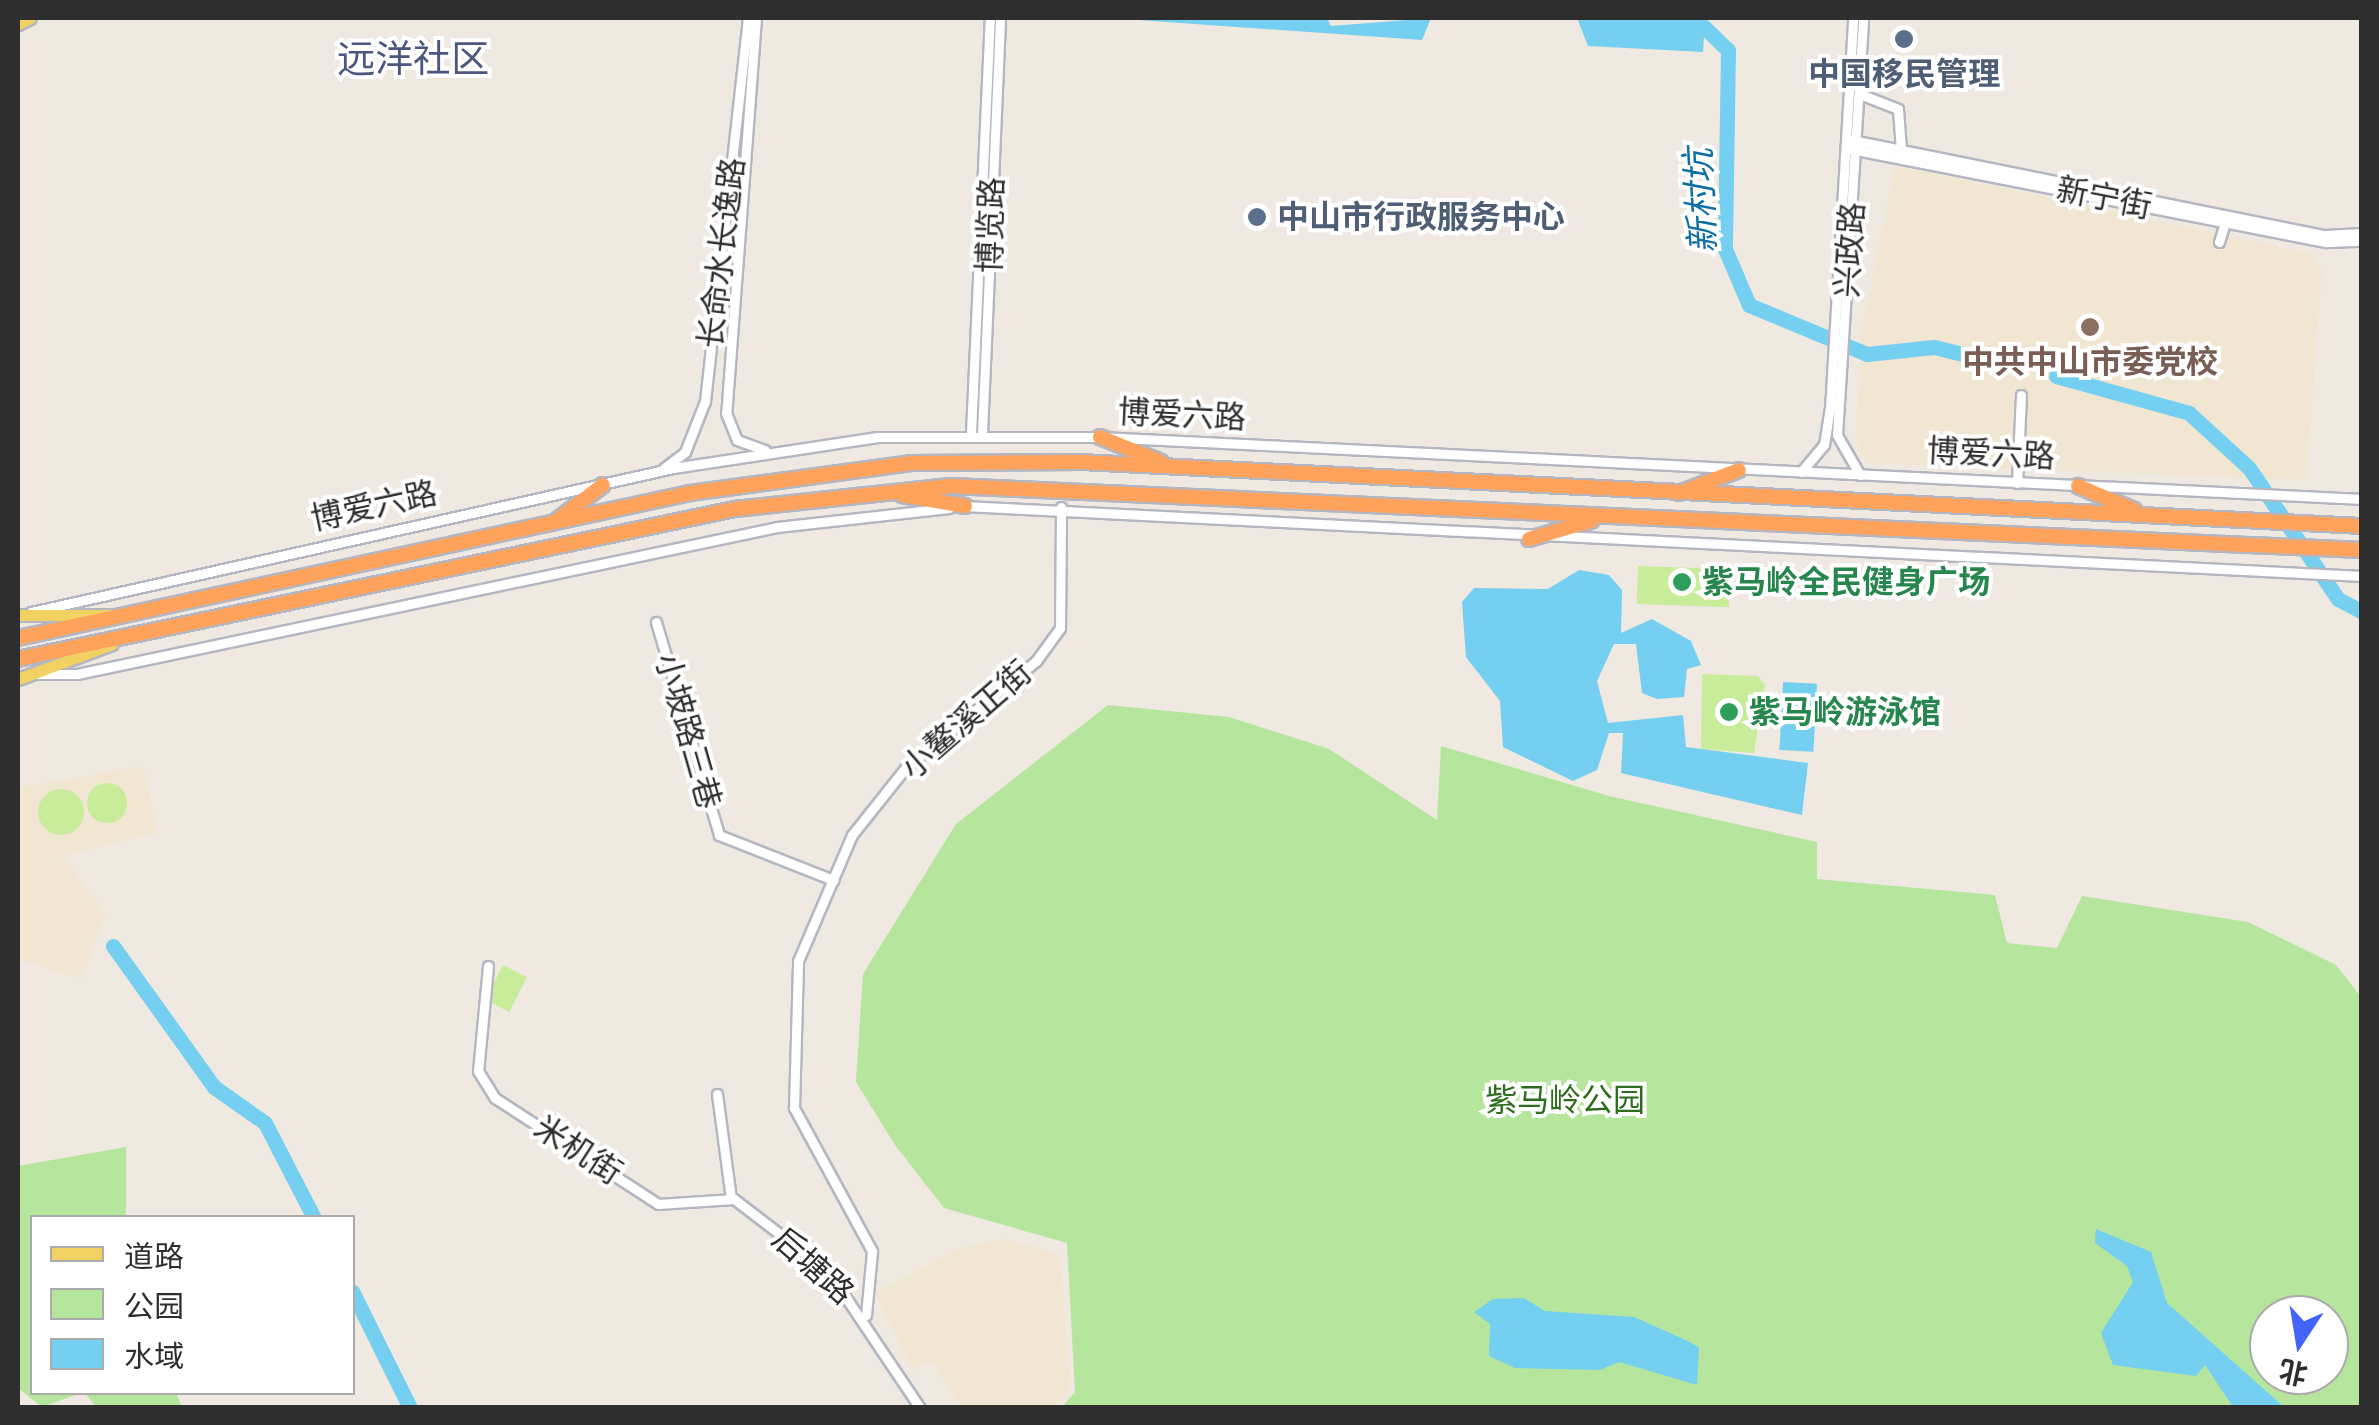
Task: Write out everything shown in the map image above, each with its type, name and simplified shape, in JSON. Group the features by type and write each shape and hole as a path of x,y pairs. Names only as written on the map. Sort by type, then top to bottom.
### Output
{"highway":[{"path":"1100,437 1176,468"},
{"name":"博爱六路","path":"18,638 745,483 911,463 1176,468 2362,526"},
{"path":"1674,495 1739,470"},
{"path":"552,523 603,485"},
{"path":"18,659 735,509 882,491 1062,486 1603,518 2360,550"},
{"path":"2078,486 2144,514"},
{"path":"882,491 965,506"},
{"path":"1529,539 1603,518"}],"main road":[{"path":"18,24 30,18"},
{"path":"24,613 123,615"},
{"path":"18,679 134,635"}],"street":[{"name":"长命水长逸路","path":"659,472 685,452 705,401 748,18"},
{"name":"长命水长逸路","path":"756,18 726,412 738,440 772,452"},
{"name":"博览路","path":"977,433 990,18"},
{"name":"博览路","path":"977,433 1000,18"},
{"name":"兴政路","path":"1853,18 1852,144 1836,375 1837,435 1860,475"},
{"name":"兴政路","path":"1852,144 1860,94 1863,18"},
{"path":"1860,94 1898,110 1901,150"},
{"path":"1852,144 1901,150 2325,235 2362,237"},
{"name":"新宁街","path":"1852,144 2224,222 2362,237"},
{"path":"2219,242 2224,222"},
{"name":"兴政路","path":"1800,472 1824,445 1836,375"},
{"path":"2017,483 2020,395"},
{"name":"博爱六路","path":"24,613 659,472 772,452 977,433 2362,499"},
{"path":"38,674 76,674 777,526 965,506 1060,507 1529,539 2358,576"},
{"name":"小鳌溪正街","path":"866,1315 872,1250 794,1108 798,961 852,836 906,766 1036,661 1060,628 1060,507"},
{"name":"小坡路三巷","path":"656,622 719,834 833,880"},
{"name":"米机街","path":"488,966 478,1071 495,1098 658,1204 730,1199"},
{"path":"717,1094 730,1199"},
{"name":"后塘路","path":"730,1199 828,1271 866,1315 920,1408"}],"shaded area":[{"name":"中共中山市委党校","path":"1895,165 2308,253 2322,269 2306,480 1866,463 1856,440 1861,338"},
{"path":"144,766 157,832 63,856 105,914 81,979 18,959 18,788"},
{"path":"1004,1239 1060,1255 1071,1387 1054,1407 961,1407 932,1361 913,1369 874,1293 963,1247"}],"green space":[{"path":"1638,566 1730,569 1729,607 1637,604"},
{"name":"紫马岭游泳馆","path":"1702,674 1758,676 1765,685 1754,753 1701,749"},
{"name":"紫马岭公园","path":"1108,705 1229,717 1329,749 1437,820 1441,746 1609,796 1817,842 1817,879 1995,895 2007,943 2057,948 2082,896 2248,922 2336,965 2361,997 2361,1407 1062,1407 1075,1392 1067,1243 944,1208 895,1145 856,1082 863,974 956,824"},
{"path":"107,783 121,789 127,803 121,817 107,823 93,817 87,803 93,789"},
{"path":"61,789 77,796 84,812 77,828 61,835 45,828 38,812 45,796"},
{"path":"503,965 527,977 509,1012 485,1000"},
{"path":"126,1147 126,1215 30,1215 30,1395 75,1395 42,1407 18,1388 18,1166"},
{"path":"87,1395 177,1395 182,1407 96,1407"}],"water":[{"path":"1110,18 1327,18 1331,26 1431,18 1422,40"},
{"path":"1577,18 1705,18 1703,52 1588,46"},
{"path":"1579,570 1609,575 1622,590 1621,633 1652,619 1691,641 1701,665 1687,669 1684,697 1657,699 1642,693 1636,644 1614,644 1597,681 1608,723 1683,715 1686,747 1808,763 1802,815 1621,773 1623,733 1609,733 1597,770 1573,781 1503,747 1500,701 1466,657 1462,602 1474,588 1548,589"},
{"path":"1783,682 1817,684 1813,752 1779,750"},
{"path":"2096,1229 2151,1252 2167,1303 2249,1376 2249,1395 2270,1395 2284,1407 2233,1407 2205,1365 2196,1376 2113,1365 2101,1333 2133,1282 2127,1266 2095,1243"},
{"path":"1524,1298 1545,1311 1634,1317 1699,1347 1697,1385 1619,1362 1600,1370 1515,1368 1489,1356 1490,1324 1474,1312 1493,1299"}],"waterway":[{"name":"新村坑","path":"1686,25 1704,27 1728,50 1725,249 1749,305 1867,354 1934,347 1999,363"},
{"name":"新村坑","path":"2056,376 2189,413 2249,468 2338,599 2362,612"},
{"path":"113,946 214,1087 265,1123 312,1215"},
{"path":"355,1297 410,1408"}],"place":[{"name":"中国移民管理","path":"1904,39"},
{"name":"中山市行政服务中心","path":"1257,217"},
{"name":"中共中山市委党校","path":"2090,327"},
{"name":"紫马岭全民健身广场","path":"1682,582"},
{"name":"紫马岭游泳馆","path":"1729,712"}],"district":[{"name":"远洋社区","path":"413,59"}]}
